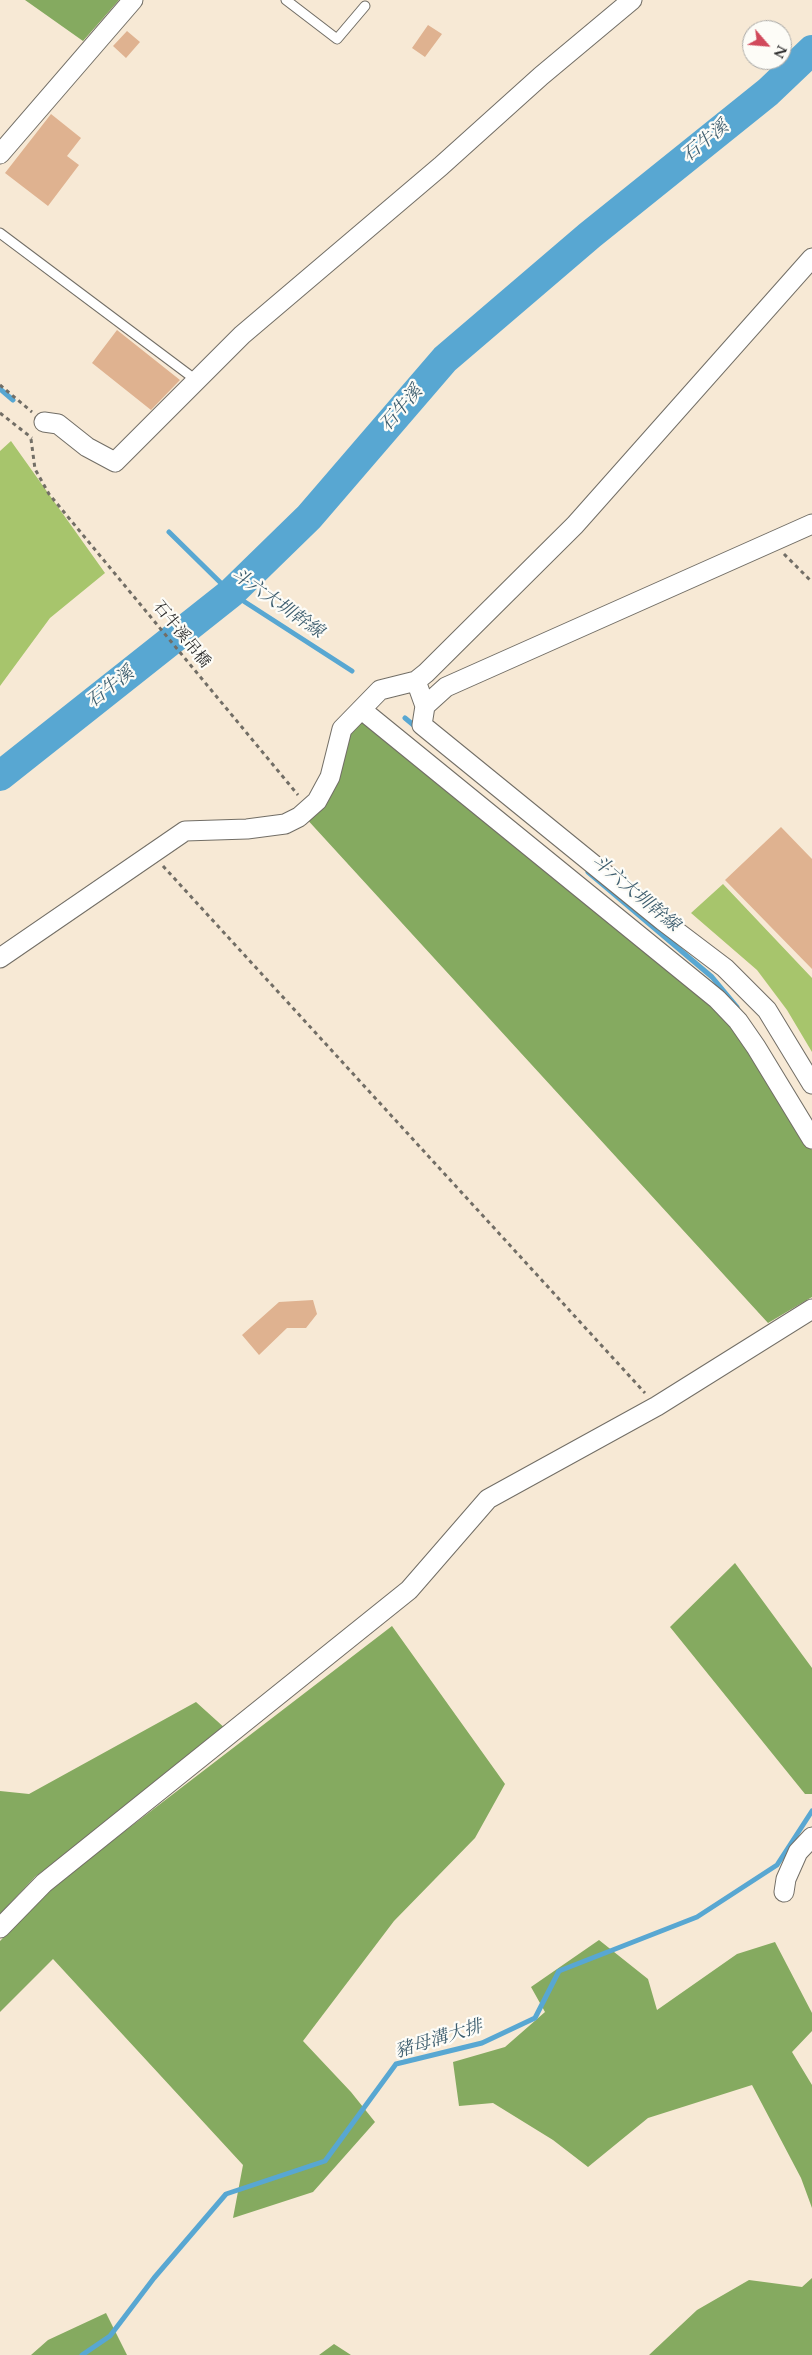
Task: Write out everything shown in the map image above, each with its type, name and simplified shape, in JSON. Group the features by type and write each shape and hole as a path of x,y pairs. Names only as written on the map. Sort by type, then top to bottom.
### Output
{"street":[{"path":"0,154 133,0"},
{"path":"44,422 58,424 87,447 114,462 196,380 281,301 441,166 541,76 632,0"},
{"path":"0,958 185,831 247,829 285,824 299,817 317,801 330,777 342,729 380,690 410,682 575,524 812,258"},
{"path":"812,524 446,687 425,706 422,725 663,921 725,968 767,1010 812,1084"},
{"path":"410,682 425,706"},
{"path":"362,710 717,998 738,1020 812,1139"},
{"path":"0,1928 44,1883 409,1590 488,1499 657,1406 812,1309"},
{"path":"784,1892 786,1879 798,1852 812,1837"}],"lane":[{"path":"286,0 337,38 364,6"},
{"path":"0,233 196,380"}],"path":[{"path":"0,385 44,422 31,439 0,413"},
{"name":"石牛溪吊橋","path":"31,439 35,469 49,494 294,791"},
{"path":"774,542 790,562 812,582"},
{"path":"153,854 657,1406"}],"green space":[{"path":"25,0 119,0 83,41"},
{"path":"11,441 105,573 50,618 0,686 0,451"},
{"path":"362,710 705,996 741,1037 812,1150 812,1297 768,1323 304,816 337,765 339,728"},
{"path":"723,884 812,978 812,1052 787,1010 757,970 691,913"},
{"path":"735,1563 812,1668 812,1794 805,1794 670,1627"},
{"path":"392,1626 505,1784 475,1838 394,1921 303,2041 351,2092 375,2122 313,2192 233,2218 243,2165 53,1959 0,2012 0,1941 52,1887"},
{"path":"196,1702 227,1730 35,1877 0,1914 0,1791 29,1794"},
{"path":"599,1940 648,1979 657,2010 737,1954 775,1942 812,2013 812,2031 792,2052 812,2085 812,2208 801,2178 752,2085 648,2118 588,2167 553,2140 493,2103 459,2106 453,2062 505,2047 545,2012 531,1987"},
{"path":"812,2278 812,2355 649,2355 697,2310 749,2280 802,2287"},
{"path":"106,2313 127,2355 31,2355 48,2340"},
{"path":"334,2344 351,2355 319,2355"}],"building":[{"path":"428,25 442,34 425,57 412,48"},
{"path":"127,31 140,42 126,58 113,46"},
{"path":"51,114 81,138 67,156 79,165 48,206 5,173"},
{"path":"117,330 180,380 151,410 92,363"},
{"path":"781,827 812,859 812,969 725,880"},
{"path":"313,1300 317,1314 306,1328 287,1328 259,1355 242,1335 279,1302"}],"waterway":[{"name":"石牛溪","path":"0,776 231,593 309,517 445,359 590,235 768,92 812,50"},
{"name":"斗六大圳幹線","path":"0,389 13,400"},
{"name":"斗六大圳幹線","path":"169,532 231,593 352,671"},
{"name":"斗六大圳幹線","path":"405,718 417,728"},
{"name":"斗六大圳幹線","path":"588,872 712,977 737,1007"},
{"name":"豬母溝大排","path":"82,2355 110,2336 154,2278 226,2194 325,2161 396,2064 482,2043 535,2018 559,1971 697,1917 777,1865 812,1811"}]}
